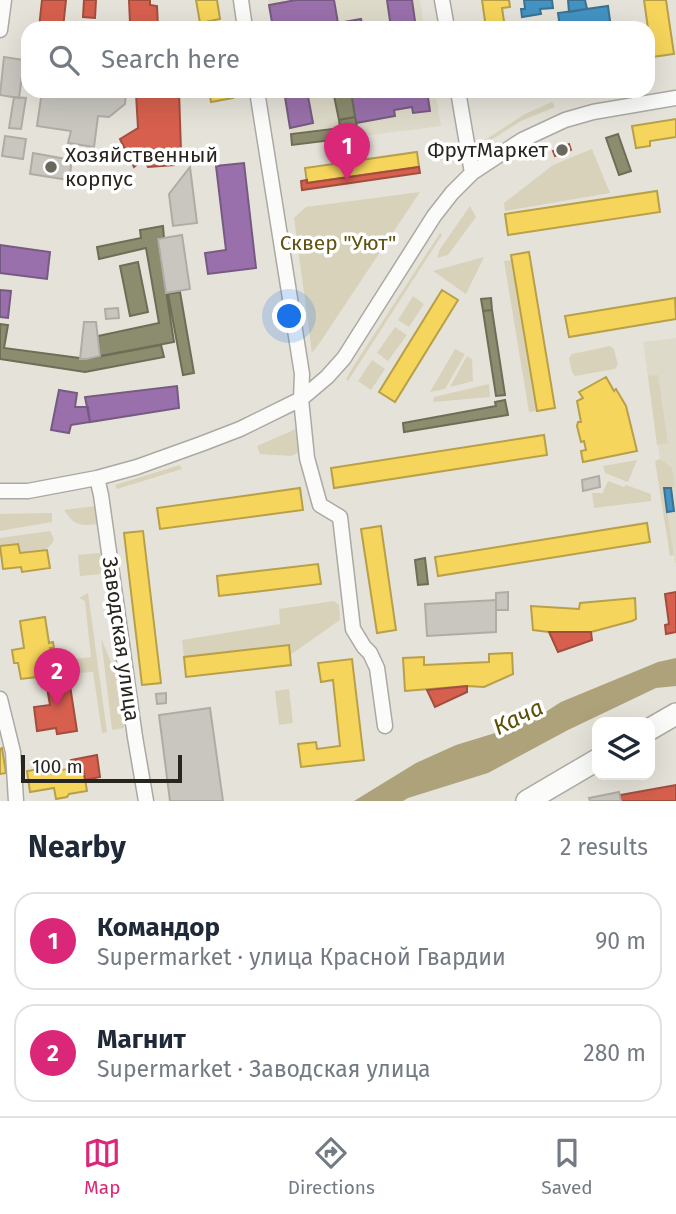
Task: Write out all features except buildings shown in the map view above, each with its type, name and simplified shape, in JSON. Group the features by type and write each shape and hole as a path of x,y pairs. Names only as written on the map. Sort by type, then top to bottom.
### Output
{"highway":[{"path":"655,726 676,714"},
{"path":"527,801 592,763"}],"street":[{"path":"0,30 4,0"},
{"path":"241,0 244,21"},
{"path":"442,0 446,21"},
{"path":"258,98 302,374 301,399 307,458 320,505 340,517 353,629 377,668 386,726"},
{"path":"459,98 472,173"},
{"path":"0,491 28,491 97,478 137,467 240,429 301,399 344,358 434,216 472,173 515,144 565,120 593,112 676,98"},
{"name":"Заводская улица","path":"97,478 146,801"},
{"path":"0,699 13,752 16,801"}],"shaded area":[{"path":"268,0 420,0 423,21 272,21"},
{"path":"285,98 436,98 441,126 292,145"},
{"path":"676,338 676,563 675,563 643,342"},
{"name":"Кача","path":"676,658 676,686 656,688 592,717 488,773 403,801 354,801 416,763 456,745 515,727 536,718 561,702 658,662"}],"green space":[{"path":"552,102 555,107 521,121 488,142 485,140 525,114"},
{"path":"592,149 610,193 505,211 504,203 553,165"},
{"name":"Сквер \"Уют\"","path":"420,192 312,353 294,218 306,207"},
{"path":"470,206 476,217 448,255 437,258 440,249"},
{"path":"440,233 442,235 348,381 346,379 353,367"},
{"path":"484,257 466,294 433,271"},
{"path":"512,260 537,411 529,412 504,261"},
{"path":"413,296 424,304 409,327 398,320"},
{"path":"395,327 407,335 388,361 377,353"},
{"path":"610,346 614,349 618,365 615,369 575,376 569,358 572,354"},
{"path":"455,349 465,354 445,389 430,392"},
{"path":"467,356 472,359 473,381 450,387"},
{"path":"372,360 385,369 371,390 358,381"},
{"path":"658,375 668,443 657,445 648,376"},
{"path":"489,384 490,397 433,402 434,397"},
{"path":"296,429 300,452 291,456 260,454 257,446"},
{"path":"660,459 672,468 675,487 664,489 674,555 670,556 655,461"},
{"path":"637,460 628,482 605,473 603,466"},
{"path":"180,465 182,469 117,489 115,485"},
{"path":"608,481 651,494 651,501 594,508 592,493 602,494"},
{"path":"95,506 98,524 78,524 64,510"},
{"path":"52,513 52,522 0,531 0,514"},
{"path":"50,531 54,539 52,544 40,551 20,553 18,544 0,546 0,538"},
{"path":"100,553 102,574 80,576 78,555"},
{"path":"88,593 107,732 102,733 93,672 78,673 76,659 91,657 85,601 79,598"},
{"path":"334,601 339,605 340,620 290,655 288,645 184,657 182,640 280,624 279,609"},
{"path":"101,638 119,681 124,728 112,730"},
{"path":"289,689 293,723 279,725 275,691"}],"place":[{"name":"ФрутМаркет","path":"562,150"},
{"name":"Хозяйственный корпус","path":"51,167"},
{"name":"Командор","path":"347,181"},
{"name":"Магнит","path":"57,706"}]}
